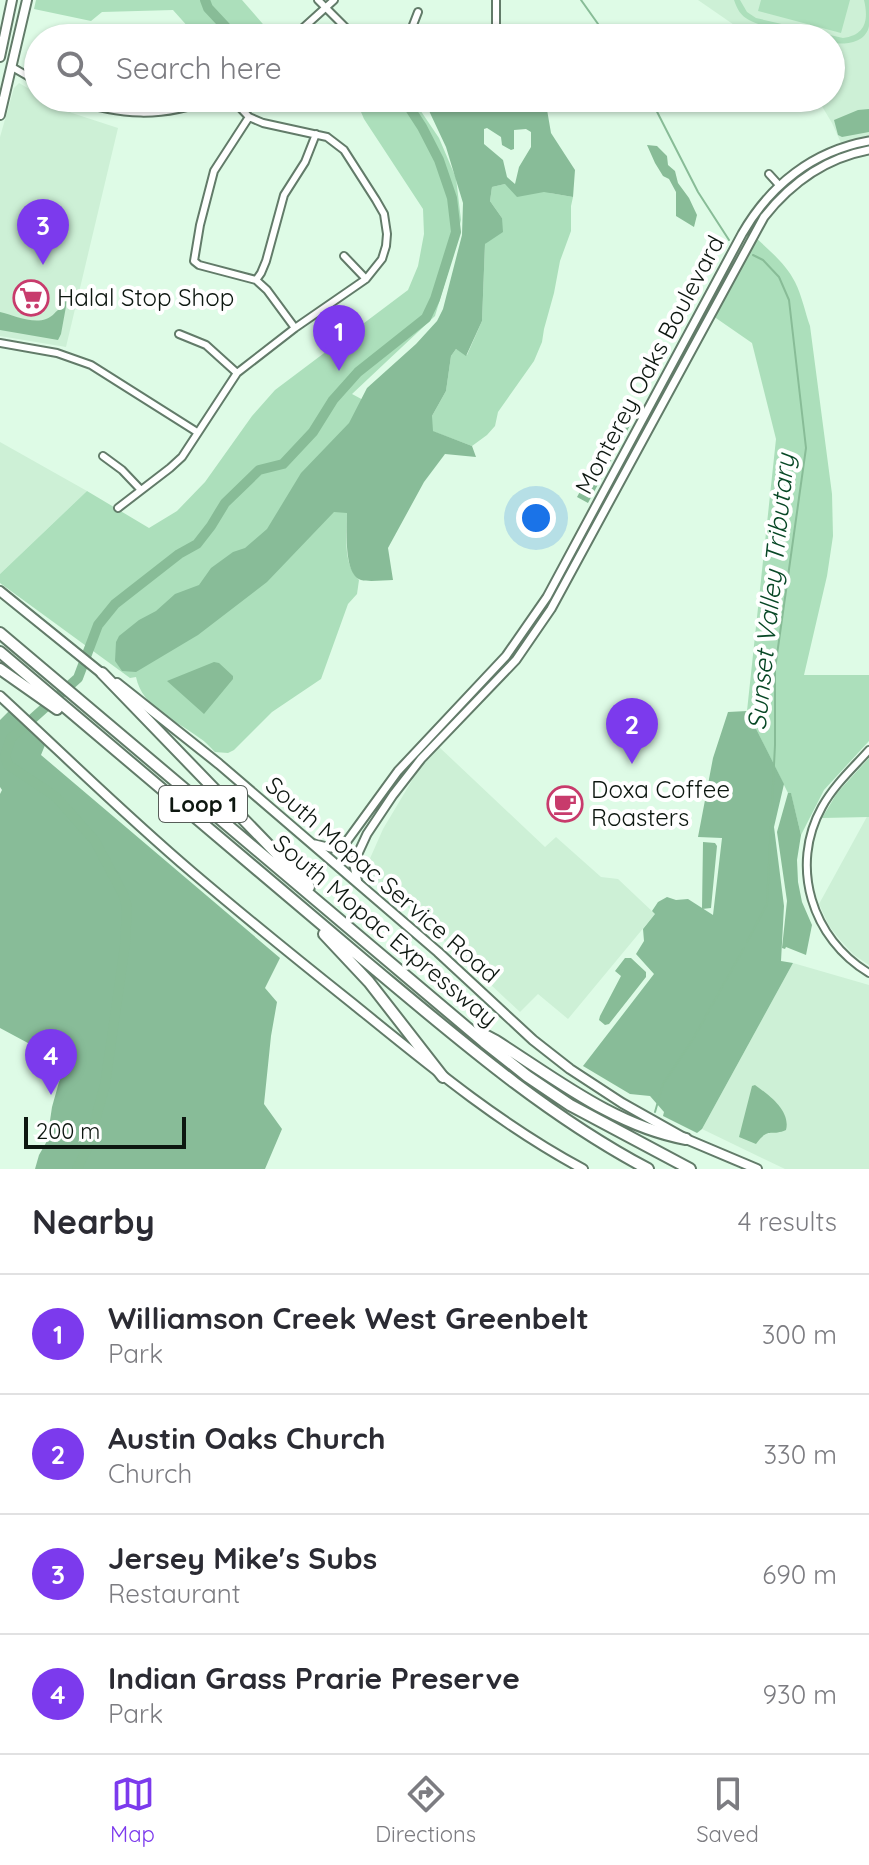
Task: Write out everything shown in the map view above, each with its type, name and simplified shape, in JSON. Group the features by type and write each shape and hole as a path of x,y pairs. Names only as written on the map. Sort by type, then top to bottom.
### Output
{"highway":[{"name":"South Mopac Expressway","path":"0,633 527,1076 570,1105 689,1168"},
{"path":"0,652 27,681"},
{"path":"0,669 27,681"},
{"path":"102,673 304,880 325,907"},
{"name":"South Mopac Expressway","path":"27,681 102,740 476,1054 574,1125 648,1169"},
{"path":"308,913 326,937 369,982 443,1077"},
{"path":"467,1026 619,1117 686,1139"}],"main road":[{"path":"0,57 12,0"},
{"path":"0,115 27,0"},
{"name":"South Mopac Service Road","path":"0,591 180,731 561,1062 622,1103 686,1139 757,1169"},
{"path":"0,696 191,872 443,1077 508,1125 583,1169"}],"street":[{"path":"318,0 342,24"},
{"path":"307,24 334,0"},
{"path":"496,0 496,24"},
{"path":"413,24 418,12"},
{"path":"0,57 24,74"},
{"path":"120,112 155,112"},
{"path":"118,508 182,457 237,373 366,279 382,259 387,234 384,214 344,150 327,137 263,123 244,112"},
{"path":"249,117 214,171 193,257 199,265 256,280 295,328"},
{"path":"256,280 266,261 284,195 305,162 316,134"},
{"name":"Monterey Oaks Boulevard","path":"309,842 331,848 347,841 398,771 497,667 523,634 547,597 751,219 779,185 812,160 834,150 869,141"},
{"name":"Monterey Oaks Boulevard","path":"359,885 355,860 367,834 393,795 421,759 516,660 551,609 764,217 789,189 811,173 838,159 869,150"},
{"path":"769,174 779,185"},
{"path":"344,256 366,279"},
{"path":"179,334 206,345 237,373"},
{"path":"0,343 57,353 91,365 197,432"},
{"path":"103,456 141,490"},
{"path":"869,750 821,807 811,833 807,868 812,904 824,929 847,957 869,973"}],"shaded area":[{"path":"36,0 242,0 263,24 186,24 173,10 102,12 91,21 34,9"},
{"path":"698,0 869,0 869,137 841,143 825,112 845,112 845,24 733,24"},
{"path":"734,0 740,0 747,12 756,18 782,24 756,23 738,9"},
{"path":"761,0 850,0 843,24 807,24 758,11"},
{"path":"864,0 869,0 867,32 859,40 845,43 845,37 856,34 864,26"},
{"path":"19,83 24,86 24,112 70,112 118,128 66,347 0,336 0,137 14,88"},
{"path":"869,109 869,132 838,135 834,120"},
{"path":"361,112 421,112 439,138 456,178 461,220 452,259 435,316 352,394 367,402 336,512 347,512 348,557 359,580 357,594 348,604 321,679 272,712 234,750 215,752 153,705 145,697 136,677 130,678 0,583 0,574 87,491 149,528 177,511 205,482 252,416 275,390 408,290 418,266 424,234 423,209"},
{"path":"430,112 547,112 551,133 575,170 573,197 544,192 517,197 505,184 492,187 490,201 502,218 503,232 485,244 482,321 466,356 456,349 451,356 446,391 432,416 433,431 472,446 476,457 445,454 424,482 388,548 393,580 365,581 355,576 347,550 347,513 334,512 267,582 198,635 136,672 122,671 115,661 119,636 175,594 199,585 211,568 233,552 245,548 267,529 301,473 349,423 367,388 437,321 443,309 462,235 463,203 446,147","holes":["484,129 501,137 502,145 514,149 514,130 531,132 531,147 519,167 515,184 507,177 503,160 484,144"]},
{"path":"647,145 657,146 667,156 668,165 675,171 678,183 697,215 694,227 676,216 676,192 669,179 663,176"},
{"path":"505,184 573,197 571,231 560,261 542,342 534,361 498,412 495,426 472,446 432,431 432,416 446,391 451,356 456,349 467,355 482,321 485,244 502,218 490,201 492,187"},
{"path":"755,237 791,275 810,326 832,494 833,536 827,576 804,675 869,675 869,741 824,790 801,835 791,794 747,711 776,439 752,343 713,316"},
{"path":"64,300 67,301 58,340 0,330 0,312 41,320 61,308"},
{"path":"624,412 634,418 588,503 577,497"},
{"path":"0,442 87,491 0,574"},
{"path":"214,662 219,663 233,679 204,714 167,681"},
{"path":"12,708 47,740 41,755 280,958 265,988 277,1002 264,1104 282,1129 265,1169 35,1169 47,1141 52,1107 67,1064 0,1028 0,720"},
{"path":"747,711 784,784 774,827 784,906 781,961 793,963 697,1133 663,1116 664,1112 650,1096 630,1094 583,1066 654,974 636,954 644,941 643,929 655,914 652,911 658,902 667,897 688,899 713,915 722,838 698,837 713,758 728,712"},
{"path":"438,746 545,847 556,837 601,877 618,879 655,914 568,1019 538,994 520,1012 373,878 368,863 383,829 420,767"},
{"path":"869,758 869,817 822,818 837,793"},
{"path":"788,793 791,793 801,835 798,882 812,925 806,955 782,948 787,901 777,832"},
{"path":"869,813 869,965 841,941 829,926 819,904"},
{"path":"703,842 717,846 711,908 702,909"},
{"path":"625,958 631,958 646,972 646,977 605,1025 599,1020 600,1016 621,976 615,971"},
{"path":"793,963 869,985 869,1169 785,1169 702,1129"},
{"path":"755,1085 778,1104 787,1123 786,1130 767,1134 756,1144 739,1137 752,1086"}],"waterway":[{"path":"205,0 223,24"},
{"name":"Sunset Valley Tributary","path":"581,0 598,24"},
{"path":"77,1169 88,1146 105,1085 125,945 127,907 95,841 56,797 8,765 5,756 11,738 78,678 98,625 115,604 179,554 197,544 225,503 259,470 283,464 313,432 333,400 358,372 426,318 456,232 452,198 439,160 412,112"},
{"name":"Sunset Valley Tributary","path":"657,112 698,192 729,240"},
{"name":"Sunset Valley Tributary","path":"747,942 767,904 775,745 775,669 806,448 789,300 779,277 763,260 753,255"},
{"name":"Sunset Valley Tributary","path":"655,1112 663,1084 693,1039 744,948"}],"place":[{"name":"Jersey Mike's Subs","path":"43,265"},
{"name":"Halal Stop Shop","path":"31,298"},
{"name":"Williamson Creek West Greenbelt","path":"339,371"},
{"name":"Austin Oaks Church","path":"632,764"},
{"name":"Doxa Coffee Roasters","path":"565,804"},
{"name":"Indian Grass Prarie Preserve","path":"51,1095"}]}
